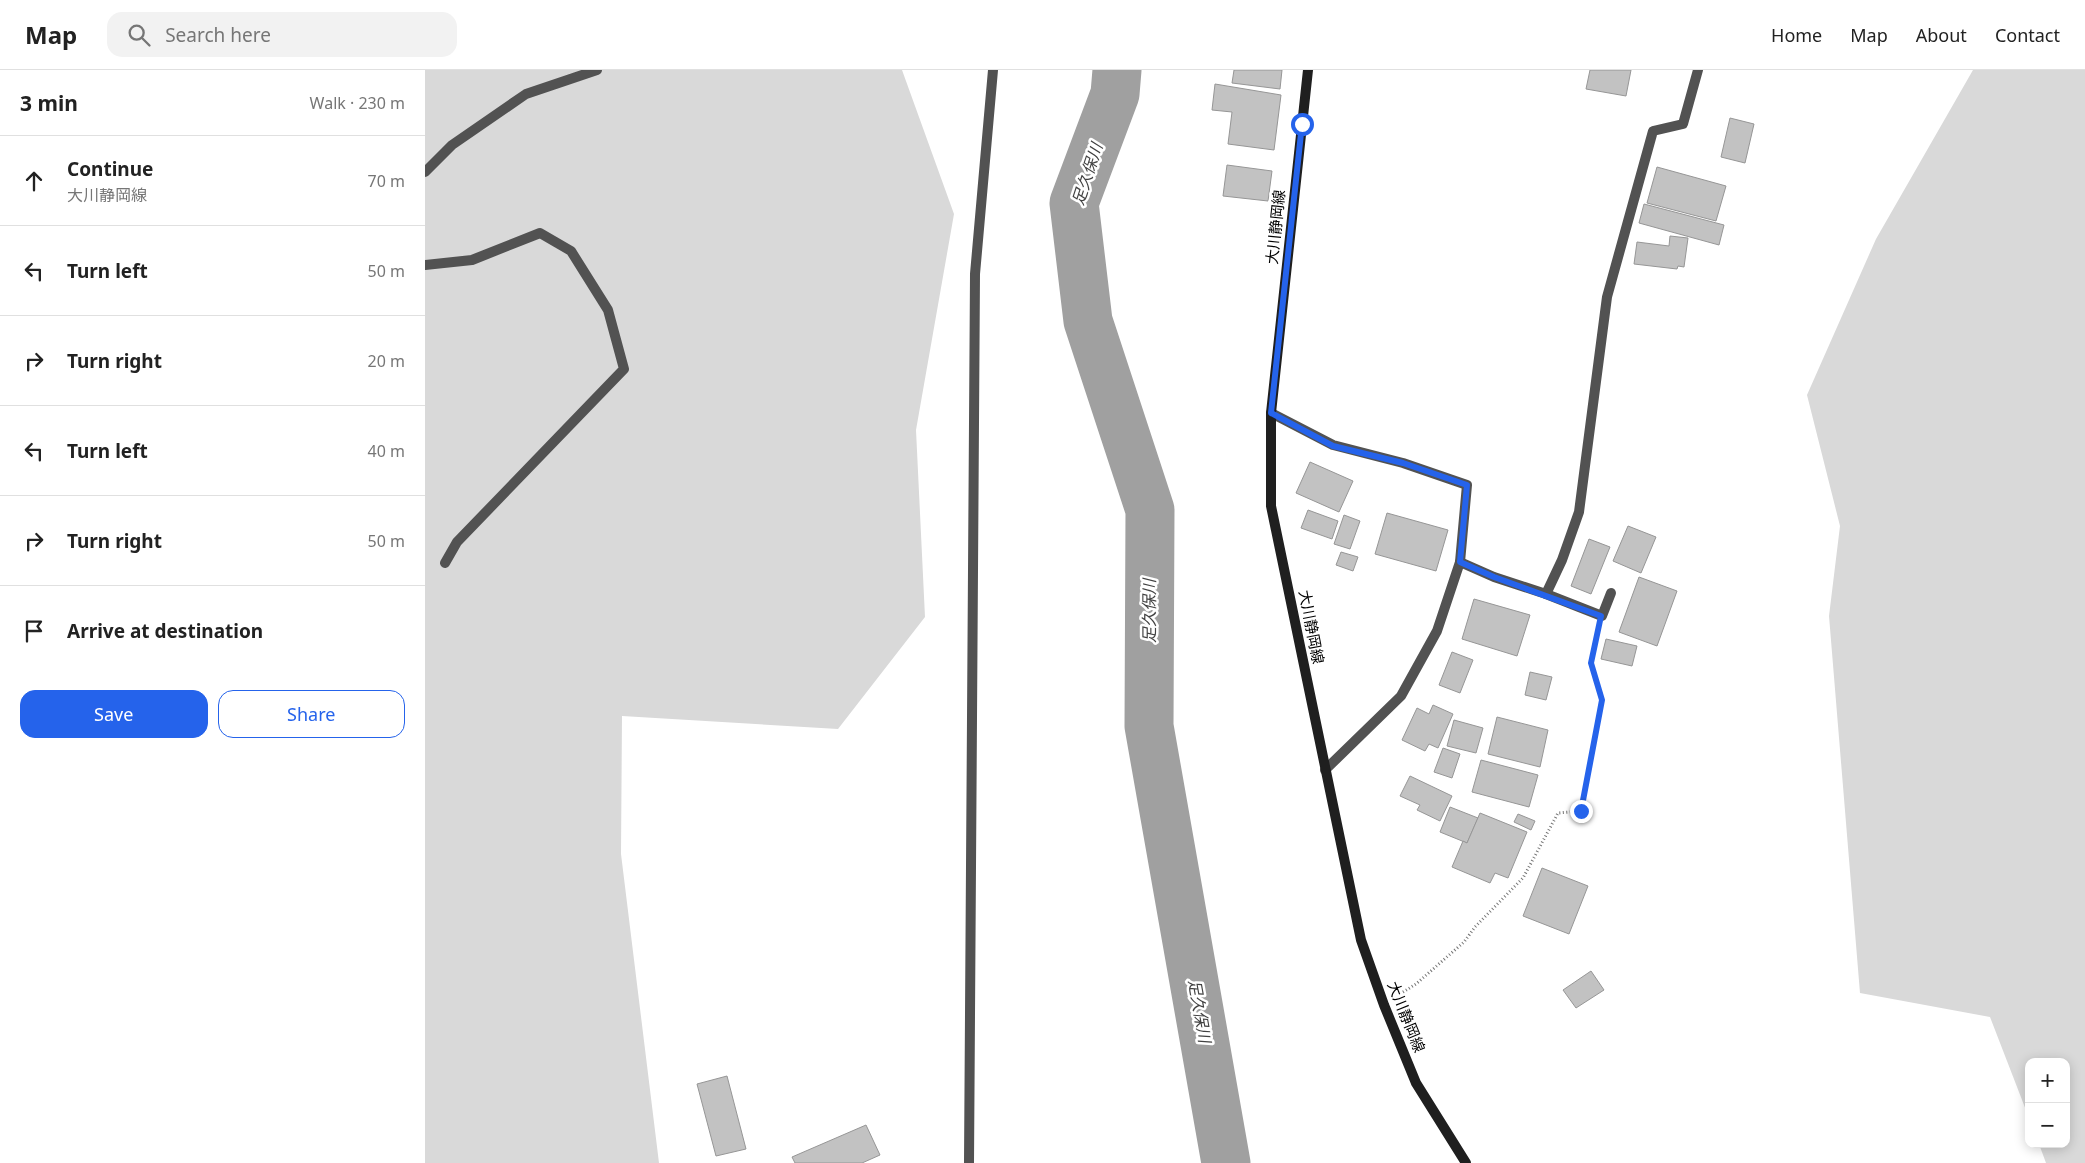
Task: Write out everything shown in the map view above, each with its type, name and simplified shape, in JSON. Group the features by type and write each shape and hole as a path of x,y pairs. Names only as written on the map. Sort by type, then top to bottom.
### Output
{"main road":[{"name":"大川静岡線","path":"1308,70 1271,413 1271,506 1361,940 1384,1005 1416,1083 1466,1163"}],"street":[{"path":"425,172 452,145 526,94 597,70"},
{"path":"969,1163 975,274 993,70"},
{"path":"1546,594 1562,560 1579,512 1607,297 1653,131 1683,124 1698,70"},
{"path":"425,265 472,260 540,233 571,251 608,310 624,369 457,542 445,563"},
{"path":"1271,413 1333,446 1403,463 1467,485 1460,562 1437,631 1401,696 1325,770"},
{"path":"1460,562 1494,577 1546,594 1601,616 1611,593"}],"path":[{"path":"1384,1005 1416,984 1464,942 1475,927 1523,878 1558,813 1581,811 1602,700 1591,663 1601,616"}],"shaded area":[{"path":"425,70 902,70 954,214 916,430 925,617 838,729 622,716 621,854 659,1163 425,1163"},
{"path":"1973,70 2085,70 2085,1163 2046,1163 2040,1148 2070,1148 2070,1058 2025,1058 2025,1108 1990,1017 1860,993 1829,616 1840,526 1807,395 1876,239"}],"building":[{"path":"1234,70 1282,70 1280,89 1232,83"},
{"path":"1590,70 1631,70 1626,96 1586,89"},
{"path":"1215,84 1281,95 1274,150 1228,144 1232,112 1212,110"},
{"path":"1730,118 1754,124 1745,163 1721,157"},
{"path":"1227,165 1272,171 1268,201 1223,196"},
{"path":"1657,167 1726,186 1716,221 1647,203"},
{"path":"1644,204 1724,225 1719,245 1639,223"},
{"path":"1670,236 1688,238 1684,267 1678,266 1677,269 1634,264 1637,242 1669,246"},
{"path":"1310,462 1353,481 1339,512 1296,493"},
{"path":"1308,510 1338,521 1332,539 1301,528"},
{"path":"1387,513 1448,530 1436,571 1375,554"},
{"path":"1344,515 1360,521 1350,549 1334,544"},
{"path":"1628,526 1656,537 1641,573 1613,561"},
{"path":"1589,539 1610,547 1591,594 1571,586"},
{"path":"1341,552 1358,557 1353,571 1336,565"},
{"path":"1639,577 1677,591 1657,646 1619,632"},
{"path":"1474,599 1530,615 1517,656 1462,639"},
{"path":"1606,639 1637,646 1632,666 1601,659"},
{"path":"1452,652 1473,660 1460,693 1439,685"},
{"path":"1530,672 1552,677 1546,700 1525,695"},
{"path":"1433,705 1453,714 1438,748 1429,744 1425,751 1402,740 1417,708 1429,714"},
{"path":"1497,717 1548,730 1540,767 1488,754"},
{"path":"1454,720 1483,728 1476,753 1447,746"},
{"path":"1443,748 1460,754 1452,778 1434,772"},
{"path":"1481,760 1538,775 1529,807 1472,792"},
{"path":"1410,776 1452,796 1440,821 1417,810 1420,805 1400,796"},
{"path":"1450,807 1478,818 1467,843 1440,832"},
{"path":"1480,813 1527,832 1508,878 1495,873 1490,883 1452,867 1463,841 1467,843"},
{"path":"1518,814 1535,821 1531,830 1514,822"},
{"path":"1542,868 1588,886 1569,934 1523,916"},
{"path":"1591,971 1604,990 1576,1008 1563,990"},
{"path":"727,1076 746,1149 716,1156 697,1084"},
{"path":"866,1125 880,1155 862,1163 795,1163 792,1157"}],"waterway":[{"name":"足久保川","path":"1117,70 1115,94 1074,203 1088,321 1150,510 1149,726 1226,1163"}],"route":[{"path":"1302,124 1271,413 1333,446 1403,463 1467,485 1460,562 1494,577 1546,594 1601,616 1591,663 1602,700 1581,811"}]}
